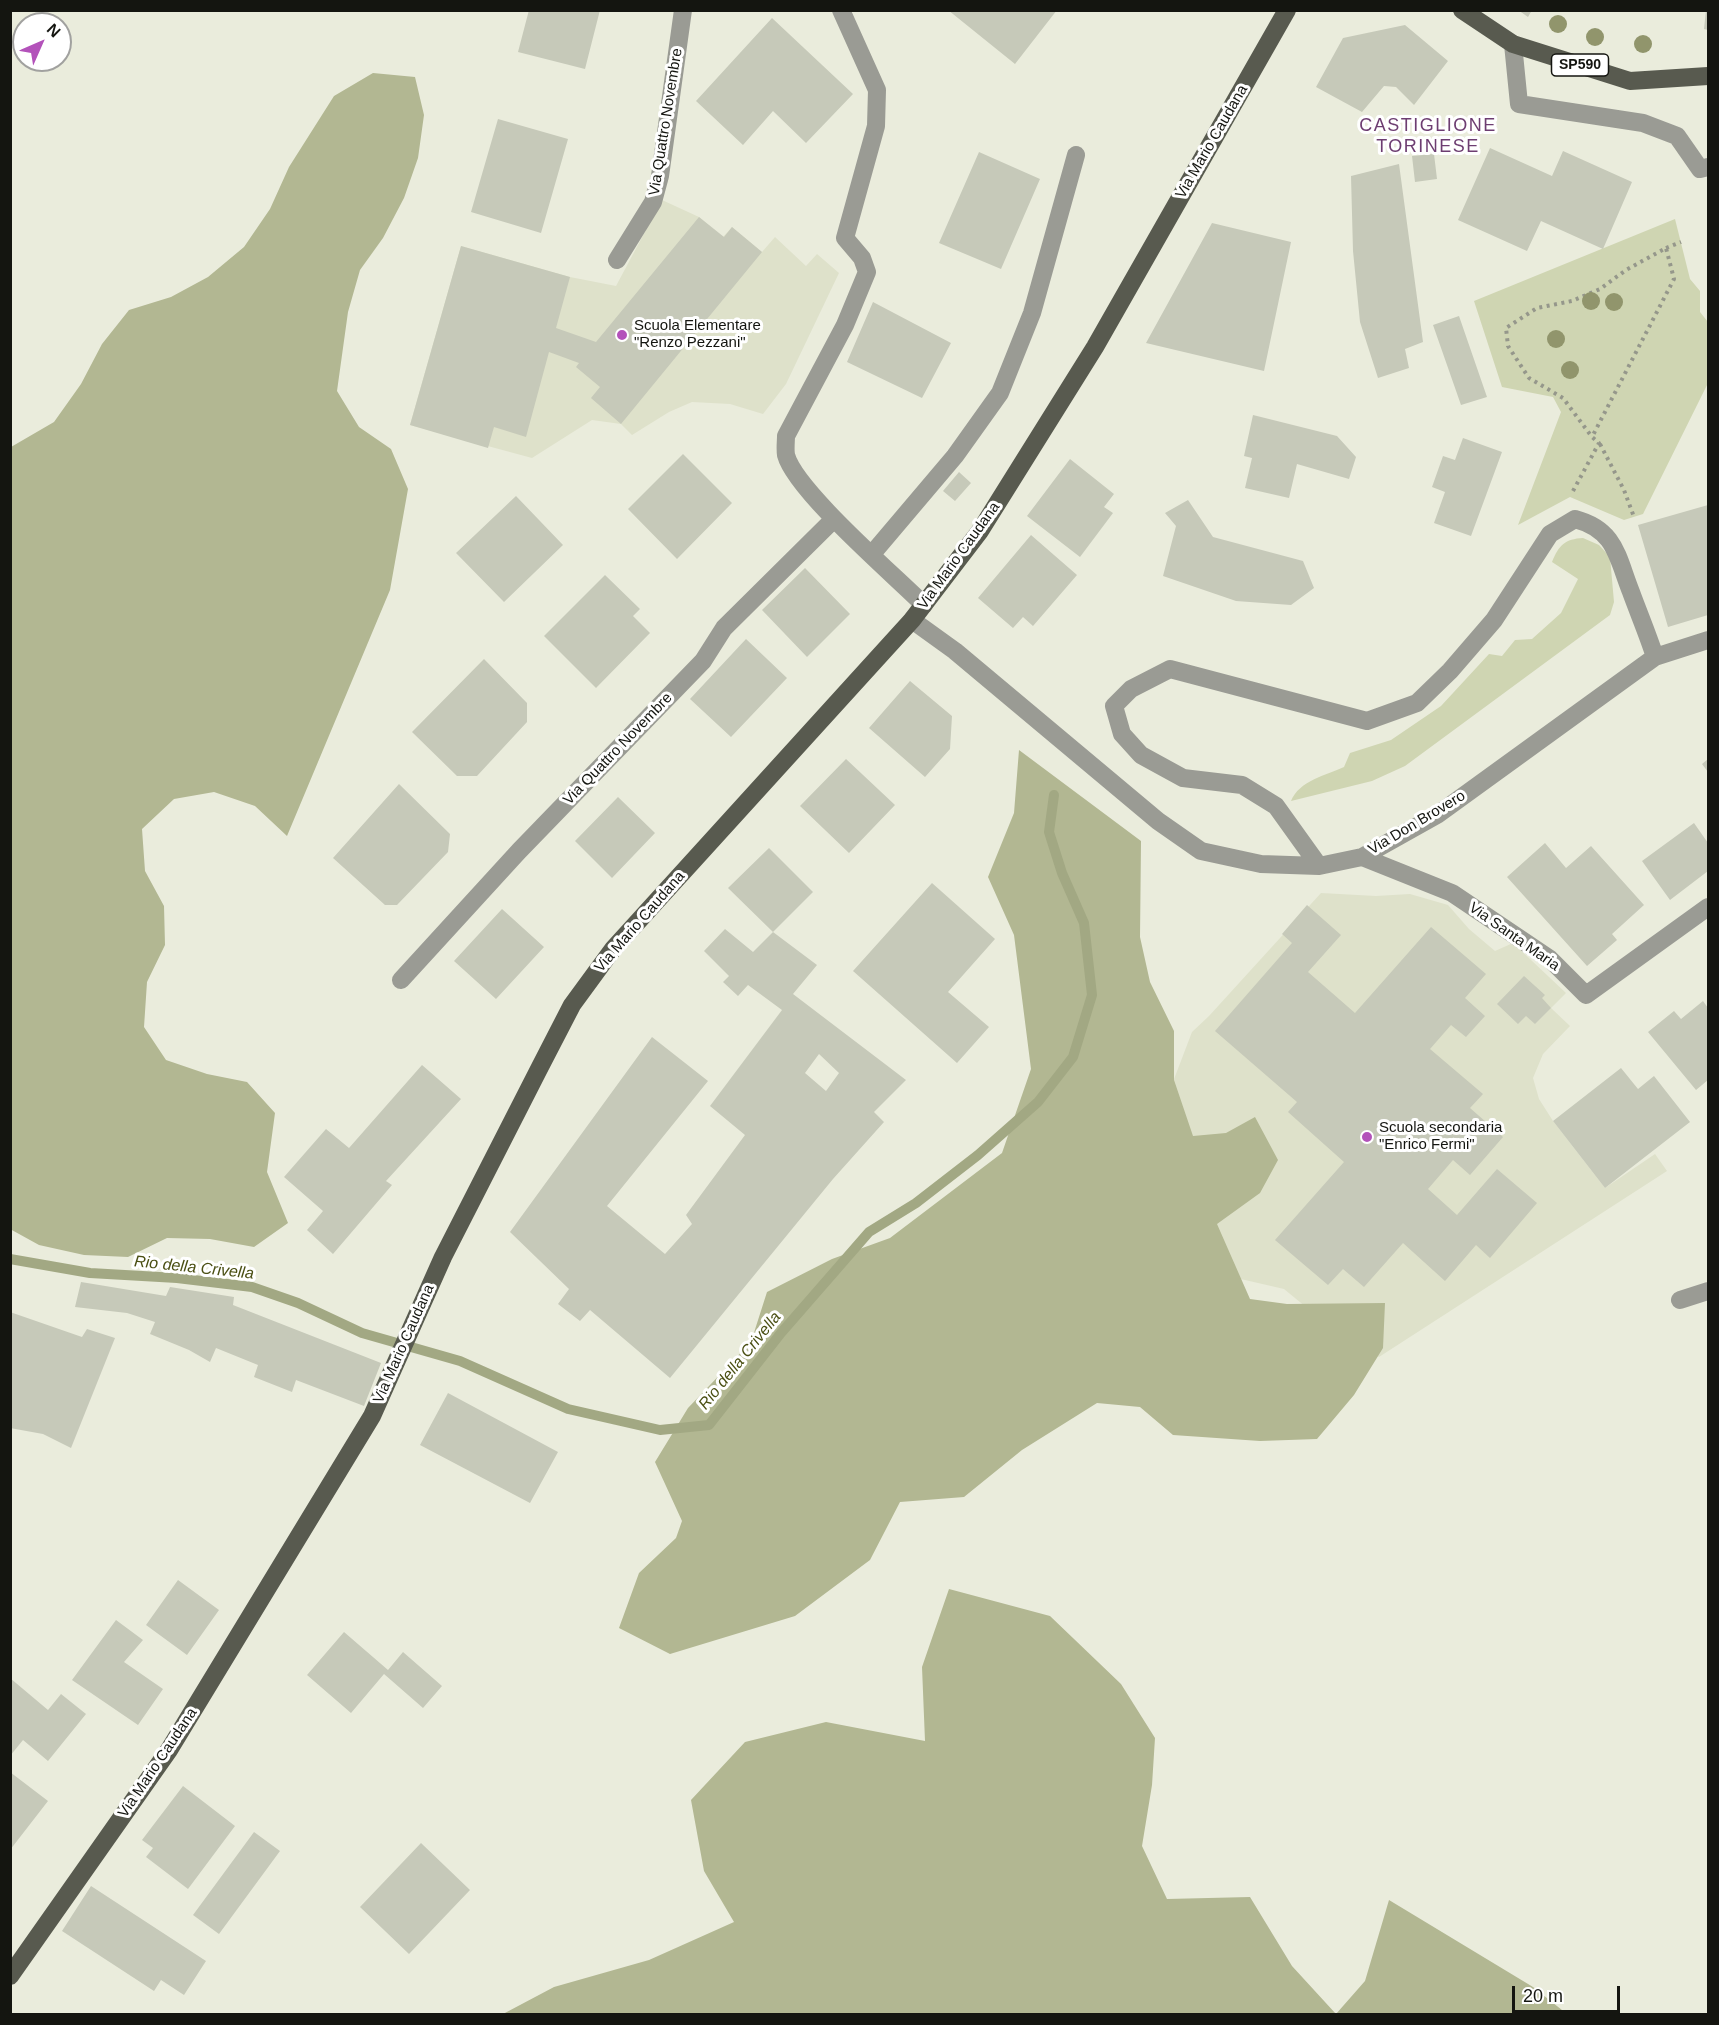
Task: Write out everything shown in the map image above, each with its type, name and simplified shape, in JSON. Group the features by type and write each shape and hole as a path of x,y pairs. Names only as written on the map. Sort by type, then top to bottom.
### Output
{"main road":[{"name":"Via Mario Caudana","path":"10,1976 169,1750 372,1416 443,1257 572,1005 614,949 912,620 980,531 1095,347 1287,10"},
{"name":"SP590","path":"1462,10 1513,44 1630,81 1708,76"}],"street":[{"name":"Via Quattro Novembre","path":"617,260 653,202 660,176 683,10"},
{"path":"842,10 877,90 876,126 844,238 862,258 867,272 845,325 786,436 786,455 798,476 834,519 924,605"},
{"path":"1513,44 1520,104 1643,123 1677,136 1704,168"},
{"path":"872,554 954,456 1000,393 1032,313 1076,155"},
{"name":"Via Quattro Novembre","path":"401,980 519,851 703,661 724,628 834,519"},
{"path":"1319,866 1276,806 1242,785 1183,778 1142,755 1122,734 1114,706 1131,689 1170,669 1367,721 1417,703 1450,671 1494,620 1550,534 1575,519 1592,524 1612,543 1624,567 1655,657"},
{"name":"Via Don Brovero","path":"912,620 955,651 1158,820 1201,851 1261,864 1319,866 1362,857 1437,815 1655,657 1708,640"},
{"name":"Via Santa Maria","path":"1362,857 1452,893 1550,959 1586,995 1708,907"},
{"path":"1680,1300 1708,1291"}],"path":[{"path":"1634,517 1624,490 1599,443 1563,398 1529,378 1508,346 1506,328 1537,308 1572,301 1600,289 1626,270 1681,242"},
{"path":"1592,437 1674,279 1666,248"},
{"path":"1570,497 1599,443"}],"shaded area":[{"name":"Scuola Elementare \"Renzo Pezzani\"","path":"662,200 699,217 723,237 732,227 762,252 775,237 806,266 817,254 839,273 786,384 763,414 730,404 692,402 669,412 632,435 621,424 592,420 532,458 410,425 461,246 570,277 616,286"},
{"path":"1675,219 1690,279 1700,291 1700,312 1708,322 1708,383 1643,514 1624,520 1570,497 1518,525 1561,412 1553,397 1502,387 1474,301"},
{"path":"1583,538 1599,545 1610,557 1614,602 1610,615 1405,766 1372,781 1291,801 1300,788 1344,767 1350,753 1391,740 1441,706 1489,654 1502,656 1515,640 1532,639 1561,613 1578,579 1552,562 1563,544"},
{"name":"Scuola secondaria \"Enrico Fermi\"","path":"1321,893 1376,896 1410,894 1448,905 1469,929 1495,951 1513,943 1566,993 1551,1008 1570,1026 1543,1054 1533,1078 1539,1099 1553,1121 1605,1188 1655,1154 1667,1171 1379,1357 1340,1335 1284,1289 1232,1277 1163,1108 1192,1032"}],"green space":[{"path":"373,73 415,77 424,115 418,158 404,198 383,238 360,270 348,312 337,391 359,427 391,449 408,489 390,590 287,836 255,806 214,792 174,799 142,829 145,871 164,906 165,945 147,982 144,1027 166,1060 207,1074 247,1082 275,1113 267,1172 288,1223 254,1247 210,1239 167,1238 128,1257 84,1255 39,1245 10,1229 11,447 54,422 81,384 102,344 129,310 171,297 208,277 244,247 270,209 289,167 334,96"},
{"path":"1019,750 1141,841 1140,937 1150,982 1174,1031 1174,1080 1193,1136 1226,1133 1255,1117 1278,1160 1260,1193 1217,1224 1250,1299 1287,1304 1385,1303 1383,1348 1354,1395 1317,1439 1260,1441 1173,1435 1140,1407 1097,1403 1022,1450 964,1497 900,1502 870,1560 795,1616 670,1654 619,1628 639,1573 676,1538 682,1521 655,1462 688,1408 751,1342 767,1292 832,1259 890,1238 1002,1153 1031,1069 1014,935 988,877 1014,813"},
{"path":"949,1589 1050,1616 1121,1684 1155,1738 1152,1785 1142,1846 1167,1899 1250,1897 1292,1966 1336,2014 503,2014 554,1987 649,1960 734,1922 704,1871 691,1800 745,1742 826,1722 925,1741 922,1667"},
{"path":"1389,1900 1533,1987 1567,2014 1336,2014 1365,1981"}],"building":[{"path":"529,10 600,10 585,69 518,52"},
{"path":"948,10 1057,10 1015,64"},
{"path":"1518,10 1532,10 1528,17"},
{"path":"1706,10 1708,10 1708,30 1704,29"},
{"path":"772,18 853,94 806,143 773,111 743,145 696,101"},
{"path":"1405,25 1448,61 1414,105 1396,87 1384,86 1362,112 1316,87 1343,38"},
{"path":"498,119 568,139 541,233 471,212"},
{"path":"1490,148 1552,176 1563,151 1632,182 1603,249 1541,221 1527,251 1458,220"},
{"path":"979,152 1040,179 1001,269 939,243"},
{"path":"1434,154 1437,179 1415,182 1412,156"},
{"path":"1399,164 1423,342 1405,349 1409,368 1378,378 1360,322 1353,251 1351,176"},
{"path":"699,217 724,237 732,227 762,252 621,424 591,398 600,387 576,367 579,363 549,352 526,437 494,427 488,448 410,425 461,246 570,277 556,328 596,342"},
{"path":"1212,223 1291,242 1264,371 1146,343"},
{"path":"873,302 951,343 922,398 847,362"},
{"path":"1459,316 1487,397 1461,405 1433,325"},
{"path":"1253,415 1337,436 1356,457 1349,479 1297,464 1289,498 1245,488 1252,458 1244,456"},
{"path":"1463,438 1502,452 1471,536 1434,523 1445,492 1432,487 1443,456 1455,460"},
{"path":"683,454 732,503 677,559 628,509"},
{"path":"1070,459 1114,494 1104,507 1113,513 1080,557 1027,516"},
{"path":"959,472 971,483 955,501 943,491"},
{"path":"516,496 563,545 504,602 456,553"},
{"path":"1188,500 1213,537 1303,561 1314,588 1291,605 1236,601 1163,576 1176,526 1165,513"},
{"path":"1708,505 1708,615 1668,627 1638,525"},
{"path":"1031,535 1077,575 1033,626 1023,617 1013,628 978,598"},
{"path":"805,568 850,614 807,657 762,610"},
{"path":"605,575 640,609 633,616 650,633 596,688 544,636"},
{"path":"746,639 787,678 731,737 690,699"},
{"path":"484,659 527,703 527,722 477,776 457,776 412,732"},
{"path":"910,681 952,716 950,749 925,777 869,728"},
{"path":"846,759 895,805 849,853 800,806"},
{"path":"1708,759 1708,772 1702,764"},
{"path":"399,784 450,834 448,852 397,905 385,905 333,858"},
{"path":"618,797 655,833 612,878 575,841"},
{"path":"1694,823 1708,843 1708,871 1670,900 1642,861"},
{"path":"1545,843 1566,868 1591,846 1644,905 1612,934 1617,940 1587,966 1507,877"},
{"path":"769,848 813,892 773,932 728,888"},
{"path":"932,883 995,939 948,992 989,1027 957,1063 853,971"},
{"path":"1307,905 1341,935 1308,972 1355,1013 1431,927 1486,974 1465,998 1485,1016 1466,1037 1451,1025 1430,1049 1483,1094 1470,1108 1503,1137 1470,1175 1453,1160 1428,1189 1457,1215 1497,1169 1537,1203 1490,1258 1476,1245 1445,1281 1403,1243 1364,1287 1343,1269 1328,1285 1275,1240 1344,1162 1288,1112 1297,1102 1215,1031 1292,943 1282,934"},
{"path":"502,909 544,947 496,999 454,961"},
{"path":"725,929 753,952 773,932 817,965 793,994 906,1080 874,1112 884,1122 833,1179 670,1378 590,1310 580,1321 558,1304 569,1289 510,1232 652,1037 708,1081 607,1206 665,1254 692,1224 686,1215 745,1135 710,1106 782,1010 748,985 738,996 723,982 729,976 704,951","holes":["819,1054 839,1073 826,1091 805,1073"]},
{"path":"1524,976 1545,995 1542,998 1551,1008 1535,1024 1526,1016 1518,1024 1497,1004"},
{"path":"1703,1001 1708,1008 1708,1080 1696,1090 1648,1032 1674,1011 1681,1019"},
{"path":"422,1065 461,1099 386,1181 392,1185 333,1254 307,1230 323,1211 284,1177 326,1129 349,1148"},
{"path":"1621,1068 1638,1089 1654,1076 1690,1122 1605,1188 1553,1121"},
{"path":"81,1282 166,1296 170,1287 234,1297 233,1305 381,1363 364,1406 296,1380 292,1392 254,1377 258,1365 216,1348 210,1362 189,1350 150,1334 155,1322 127,1313 75,1307"},
{"path":"10,1312 82,1337 87,1329 115,1338 71,1448 43,1434 10,1428"},
{"path":"448,1393 558,1452 530,1503 420,1445"},
{"path":"178,1580 219,1610 187,1655 146,1625"},
{"path":"116,1620 143,1640 124,1662 163,1689 138,1725 72,1680"},
{"path":"344,1632 388,1670 403,1652 442,1686 423,1708 384,1674 351,1713 307,1675"},
{"path":"10,1678 48,1710 61,1694 86,1714 48,1761 23,1740 10,1756"},
{"path":"10,1772 48,1801 10,1850"},
{"path":"183,1786 235,1826 188,1889 146,1857 153,1848 142,1840"},
{"path":"254,1832 280,1851 219,1934 193,1915"},
{"path":"421,1843 470,1890 409,1954 360,1907"},
{"path":"91,1886 206,1961 184,1995 161,1980 154,1991 62,1931"}],"waterway":[{"name":"Rio della Crivella","path":"10,1259 90,1273 177,1278 252,1287 298,1303 362,1333 460,1361 568,1409 660,1430 709,1425 781,1333 869,1232 916,1203 978,1155 1038,1102 1073,1057 1092,995 1084,923 1062,873 1049,832 1054,795"}],"place":[{"name":"Scuola Elementare \"Renzo Pezzani\"","path":"622,335"},
{"name":"Scuola secondaria \"Enrico Fermi\"","path":"1367,1137"}],"district":[{"name":"CASTIGLIONE TORINESE","path":"1428,136"}]}
